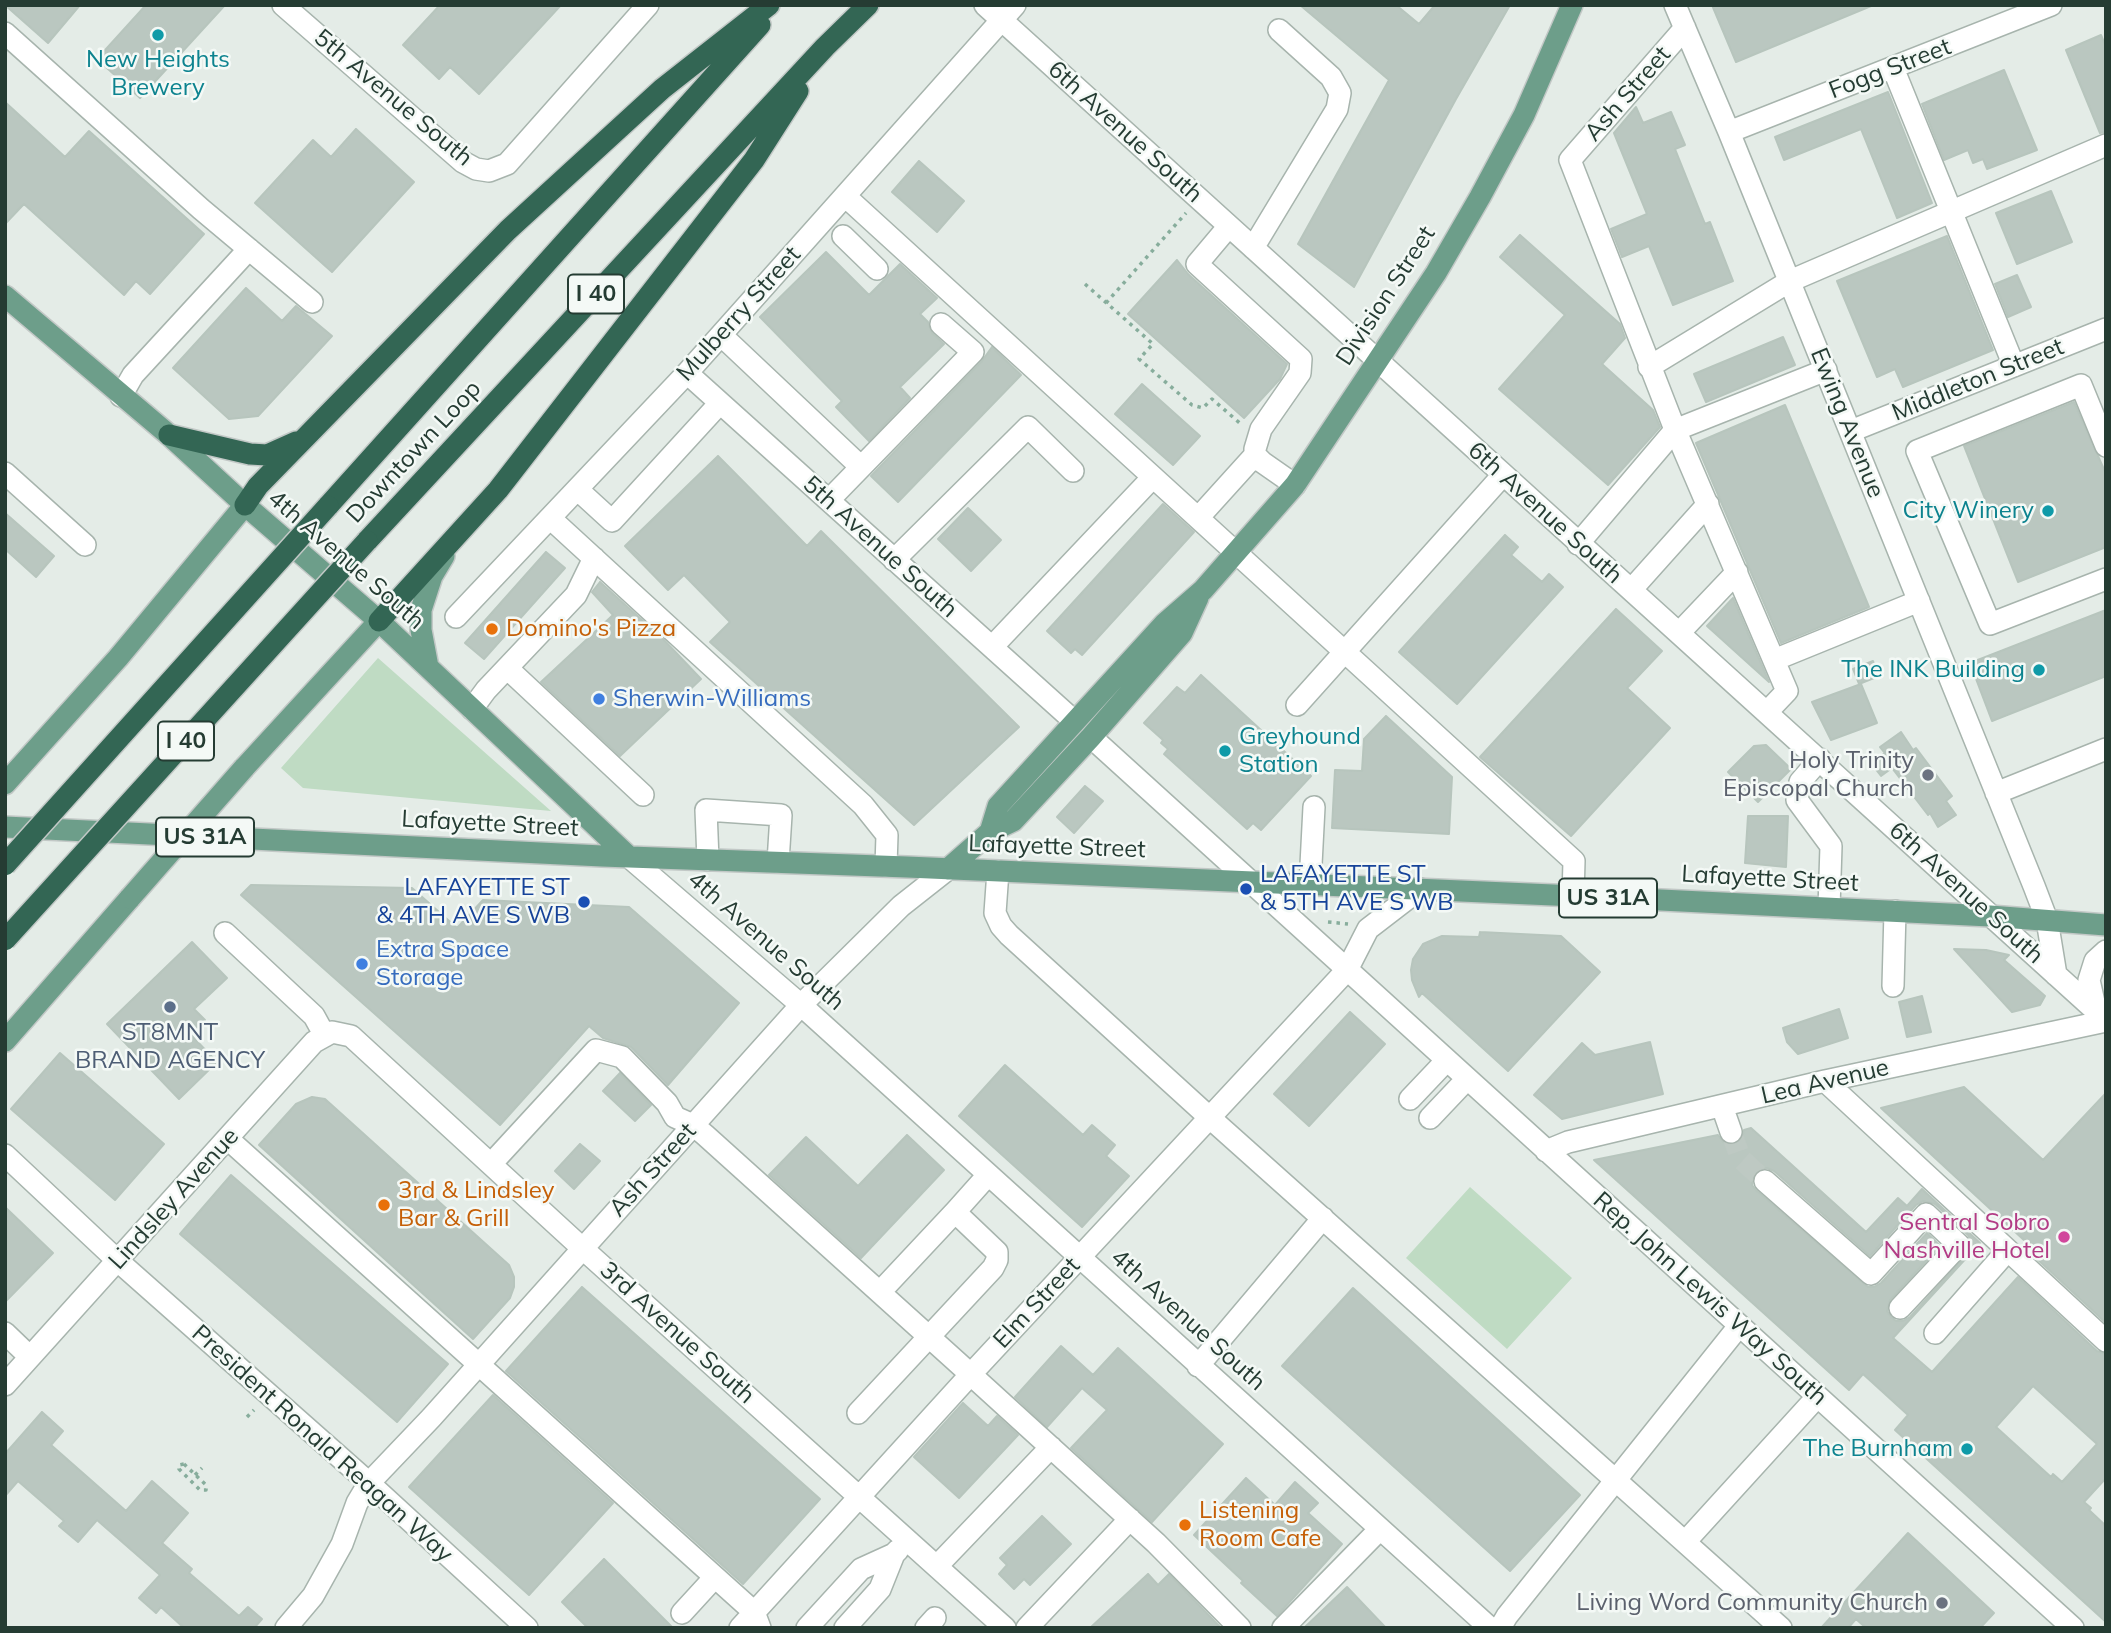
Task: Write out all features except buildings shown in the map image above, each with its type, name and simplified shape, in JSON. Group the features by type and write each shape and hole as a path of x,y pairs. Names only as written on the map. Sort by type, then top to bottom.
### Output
{"highway":[{"path":"245,505 258,486 518,220 662,89 769,5"},
{"name":"Downtown Loop","path":"5,865 778,5"},
{"name":"Downtown Loop","path":"5,940 367,541 825,47 868,5"},
{"path":"379,621 498,490 754,160 825,47"},
{"path":"169,435 236,452 267,455 295,443 320,424"}],"main road":[{"name":"Division Street","path":"989,832 998,806 1164,624 1203,590 1294,485 1436,273 1503,157 1572,5"},
{"name":"4th Avenue South","path":"5,296 169,435 379,621 629,857"},
{"path":"5,784 118,658 245,505"},
{"path":"428,667 421,630 421,610 432,576 456,537"},
{"name":"Division Street","path":"948,869 989,832 1013,821 1091,737 1182,633 1203,590"},
{"path":"5,1041 244,768 379,621"},
{"name":"Lafayette Street","path":"5,827 629,857 1895,911 2106,925"}],"street":[{"name":"5th Avenue South","path":"294,9 463,162 476,169 489,171 507,164 648,5"},
{"name":"6th Avenue South","path":"985,5 1008,13 1229,226 2103,1017"},
{"name":"Ewing Avenue","path":"1675,5 1730,132 2047,920 2056,975"},
{"name":"Fogg Street","path":"1730,132 2051,5"},
{"name":"Mulberry Street","path":"456,617 687,373 1008,13"},
{"name":"Ash Street","path":"1649,367 1570,160 1685,28"},
{"path":"1253,248 1337,109 1340,93 1331,78 1279,30"},
{"path":"5,33 201,209 312,302"},
{"path":"1893,68 2014,366"},
{"path":"1767,712 1787,691 1649,367 1790,281 2106,145"},
{"path":"845,196 1574,861 1573,896"},
{"path":"1198,518 1256,447 1300,373 1301,359 1298,354 1197,264 1229,226"},
{"path":"861,254 883,231"},
{"path":"843,236 877,269"},
{"path":"121,396 132,375 249,249"},
{"path":"829,500 973,352 941,324"},
{"name":"Middleton Street","path":"1851,431 2106,329"},
{"path":"721,335 861,467"},
{"path":"1578,544 1675,430 1826,369"},
{"name":"5th Avenue South","path":"687,373 1074,720"},
{"path":"2106,446 2081,385 1917,451 1990,624 2106,579"},
{"path":"577,489 612,521 720,403"},
{"path":"894,561 1028,427 1073,471"},
{"path":"1256,447 1294,485"},
{"path":"5,473 85,545"},
{"path":"1297,705 1503,475"},
{"path":"992,648 1153,477"},
{"path":"1631,590 1707,504"},
{"path":"550,518 863,806 887,835 886,866"},
{"path":"472,709 576,594 594,558"},
{"path":"1679,634 1737,572"},
{"path":"1774,660 1919,601"},
{"path":"507,668 643,795"},
{"path":"1091,737 1347,970"},
{"path":"1996,793 2106,749"},
{"path":"1820,759 1800,782 1797,800 1831,846 1829,908"},
{"path":"1310,884 1314,807"},
{"path":"708,860 706,810 781,815 778,862"},
{"name":"4th Avenue South","path":"629,857 801,1005 1490,1628"},
{"name":"Ash Street","path":"286,1628 313,1596 342,1544 357,1503 369,1483 801,1005 901,905 948,869"},
{"path":"998,871 995,913 1001,926 1209,1118 1782,1628"},
{"name":"Elm Street","path":"751,1622 859,1496 1347,970 1368,929 1420,889"},
{"path":"1893,986 1895,911"},
{"path":"225,933 314,1016 325,1036"},
{"path":"2103,1017 2089,980 2095,961 2106,951"},
{"name":"Rep. John Lewis Way South","path":"1347,970 2073,1628"},
{"name":"Lea Avenue","path":"1546,1151 1568,1142 2103,1017"},
{"name":"3rd Avenue South","path":"325,1036 332,1032 351,1036 859,1496 901,1547 937,1566 1005,1628"},
{"name":"Lindsley Avenue","path":"5,1385 314,1042 325,1036"},
{"path":"491,1164 596,1050 622,1057 667,1103 675,1117 693,1125 971,1374 1130,1519 1240,1628"},
{"path":"1410,1100 1447,1060"},
{"path":"1430,1118 1467,1079"},
{"path":"1825,1081 2106,1341"},
{"path":"1722,1106 1731,1132"},
{"path":"228,1139 715,1577 751,1622"},
{"name":"President Ronald Reagan Way","path":"5,1155 118,1261 369,1483 527,1628"},
{"path":"880,1292 988,1175"},
{"path":"1765,1181 1871,1275 1926,1214 1959,1245 1900,1308"},
{"path":"858,1413 993,1268 997,1260 997,1252 955,1212"},
{"path":"1198,1366 1323,1218"},
{"path":"1935,1333 2007,1251"},
{"path":"1500,1628 1739,1326"},
{"path":"5,1333 30,1357"},
{"path":"1685,1542 1817,1396"},
{"path":"937,1566 1051,1447"},
{"path":"1027,1628 1130,1519"},
{"path":"1283,1628 1380,1529"},
{"path":"807,1628 861,1569 901,1547"},
{"path":"845,1628 880,1589 901,1547"},
{"path":"682,1613 715,1577"}],"path":[{"path":"1106,303 1186,214"},
{"path":"1085,284 1153,344 1139,359 1192,405 1203,408 1212,399 1256,447"},
{"path":"1320,921 1354,925"},
{"path":"247,1417 254,1410"},
{"path":"184,1464 195,1475 205,1485 206,1490 200,1490 178,1469 179,1465 184,1464"},
{"path":"195,1475 202,1468"}],"green space":[{"path":"378,658 551,811 303,788 281,768"},
{"path":"1470,1187 1572,1278 1507,1349 1406,1258"}],"tunnel":[{"path":"1731,1132 1741,1159 1765,1181"}],"place":[{"name":"New Heights Brewery","path":"158,35"},
{"name":"City Winery","path":"2048,511"},
{"name":"Domino's Pizza","path":"492,629"},
{"name":"The INK Building","path":"2039,670"},
{"name":"Sherwin-Williams","path":"599,699"},
{"name":"Greyhound Station","path":"1225,751"},
{"name":"Holy Trinity Episcopal Church","path":"1928,775"},
{"name":"LAFAYETTE ST & 5TH AVE S WB","path":"1246,889"},
{"name":"LAFAYETTE ST & 4TH AVE S WB","path":"584,902"},
{"name":"Extra Space Storage","path":"362,964"},
{"name":"ST8MNT BRAND AGENCY","path":"170,1007"},
{"name":"3rd & Lindsley Bar & Grill","path":"384,1205"},
{"name":"Sentral Sobro Nashville Hotel","path":"2064,1237"},
{"name":"The Burnham","path":"1967,1449"},
{"name":"Listening Room Cafe","path":"1185,1525"},
{"name":"Living Word Community Church","path":"1942,1603"}]}
